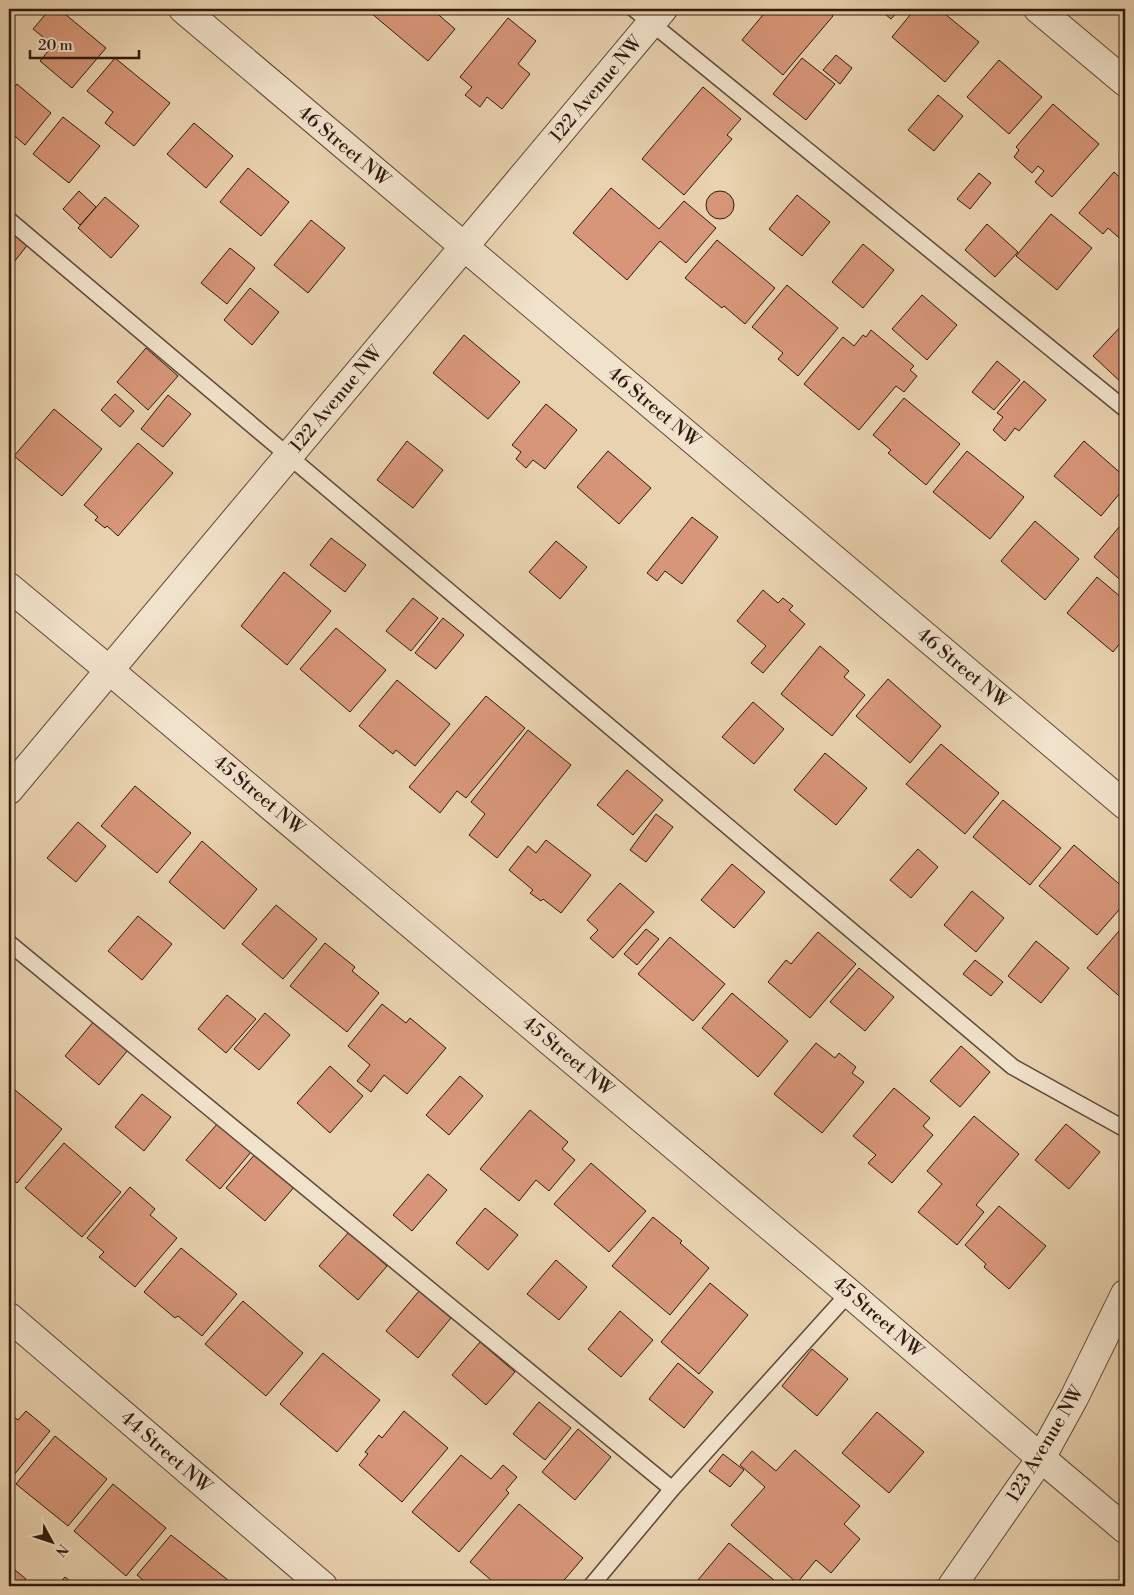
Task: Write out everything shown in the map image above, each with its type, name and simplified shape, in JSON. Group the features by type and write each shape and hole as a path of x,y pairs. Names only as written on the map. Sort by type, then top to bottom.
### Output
{"street":[{"name":"46 Street NW","path":"183,9 1125,805"},
{"path":"1038,9 1125,82"},
{"name":"122 Avenue NW","path":"9,790 463,246 649,14"},
{"name":"45 Street NW","path":"9,587 849,1292 1125,1528"},
{"name":"123 Avenue NW","path":"952,1586 1041,1458 1074,1398 1125,1294"},
{"name":"44 Street NW","path":"9,1318 323,1586"}],"lane":[{"path":"649,14 1125,409"},
{"path":"9,220 1013,1067 1125,1129"},
{"path":"9,942 672,1489"},
{"path":"592,1586 672,1489 849,1292"}],"building":[{"path":"50,9 59,9 106,48 72,88 40,61 53,45 33,29"},
{"path":"375,9 434,9 455,29 428,61 371,13"},
{"path":"768,9 825,9 833,16 783,75 742,40"},
{"path":"879,9 900,9 891,19"},
{"path":"915,9 939,9 979,42 945,82 892,37"},
{"path":"508,18 536,41 518,64 530,74 502,109 487,97 480,107 465,95 472,87 460,77"},
{"path":"836,55 852,68 840,84 823,70"},
{"path":"115,58 170,103 134,146 105,123 113,112 87,91"},
{"path":"802,58 835,84 806,120 773,94"},
{"path":"999,60 1042,97 1009,134 967,97"},
{"path":"17,84 51,113 25,145 9,131 9,94"},
{"path":"703,87 741,119 727,135 732,139 684,195 642,159"},
{"path":"938,95 963,116 934,151 908,130"},
{"path":"1053,104 1099,144 1052,197 1035,182 1044,171 1038,166 1032,173 1014,157 1019,150 1016,147"},
{"path":"63,117 100,146 69,183 33,154"},
{"path":"194,123 233,156 206,188 167,154"},
{"path":"248,168 289,202 261,236 220,202"},
{"path":"1114,172 1125,182 1125,243 1108,228 1103,234 1079,213"},
{"path":"979,173 991,183 970,209 957,199"},
{"path":"611,188 659,229 684,201 716,228 686,263 660,241 627,280 573,233"},
{"path":"79,191 96,207 80,225 63,209"},
{"path":"720,191 730,195 734,205 730,215 720,219 710,215 706,205 710,195"},
{"path":"797,195 830,222 802,256 769,229"},
{"path":"105,197 139,226 111,258 78,228"},
{"path":"1051,214 1092,248 1057,290 1016,256"},
{"path":"311,220 345,248 308,293 274,265"},
{"path":"987,224 1018,252 995,277 965,250"},
{"path":"15,231 29,243 14,262 9,257 9,239"},
{"path":"717,240 775,288 745,324 724,306 722,308 685,278"},
{"path":"863,244 894,270 863,308 832,282"},
{"path":"230,248 255,268 227,304 201,283"},
{"path":"787,285 838,328 798,376 778,359 783,353 752,327"},
{"path":"250,288 279,312 252,345 224,320"},
{"path":"922,295 957,325 927,360 892,329"},
{"path":"1124,323 1125,381 1123,384 1093,356"},
{"path":"871,330 914,366 910,370 917,376 904,392 896,386 859,430 804,384 843,337 854,346 863,335 866,337"},
{"path":"464,335 520,382 488,419 433,373"},
{"path":"146,348 178,376 148,410 117,382"},
{"path":"997,361 1020,380 994,410 972,392"},
{"path":"1024,381 1046,400 1019,431 1015,428 1005,441 993,430 1003,417 997,413"},
{"path":"115,394 134,411 120,427 101,410"},
{"path":"168,395 191,414 163,447 141,429"},
{"path":"904,398 960,444 926,485 888,453 891,450 873,435"},
{"path":"546,404 577,430 545,469 533,460 526,468 516,459 521,452 512,445"},
{"path":"54,409 102,449 62,496 14,456"},
{"path":"407,441 443,470 413,508 377,480"},
{"path":"1084,441 1125,477 1125,487 1101,516 1054,476"},
{"path":"138,443 173,473 118,536 107,526 105,528 95,520 98,517 84,505"},
{"path":"608,451 651,488 619,524 577,487"},
{"path":"967,451 1024,497 990,539 933,492"},
{"path":"692,517 718,537 682,584 665,571 657,581 647,573"},
{"path":"1035,521 1079,559 1045,600 1001,561"},
{"path":"1119,527 1125,532 1125,584 1094,557"},
{"path":"331,538 366,565 345,592 310,565"},
{"path":"556,541 587,567 560,599 529,572"},
{"path":"284,572 331,611 287,665 241,626"},
{"path":"1097,577 1122,598 1125,594 1125,637 1113,652 1067,613"},
{"path":"763,590 778,603 783,598 793,606 789,610 805,624 763,673 751,663 766,646 737,621"},
{"path":"413,598 438,618 411,651 386,631"},
{"path":"443,618 464,635 436,669 415,653"},
{"path":"336,628 386,670 350,712 300,669"},
{"path":"820,646 849,671 844,677 865,695 832,736 781,694"},
{"path":"888,679 941,726 910,763 856,716"},
{"path":"397,680 450,724 415,766 396,750 393,754 359,726"},
{"path":"486,696 525,728 466,798 457,791 440,813 409,787"},
{"path":"753,702 784,729 754,764 722,737"},
{"path":"528,730 571,765 497,858 469,835 485,814 471,802"},
{"path":"941,744 999,793 965,834 906,784"},
{"path":"825,753 867,788 836,825 794,790"},
{"path":"627,770 663,800 633,835 597,805"},
{"path":"135,786 191,833 157,873 101,826"},
{"path":"1003,800 1061,848 1030,885 973,837"},
{"path":"656,814 673,827 646,862 630,850"},
{"path":"78,822 106,846 76,882 47,858"},
{"path":"546,840 591,875 561,913 543,899 541,901 530,893 533,890 509,870 528,846 536,853"},
{"path":"202,841 257,889 224,929 169,882"},
{"path":"1074,845 1125,889 1125,903 1097,935 1039,886"},
{"path":"918,849 938,867 911,898 890,880"},
{"path":"732,864 765,892 734,928 701,900"},
{"path":"620,883 654,912 613,958 590,938 598,930 587,920"},
{"path":"972,891 1004,918 976,952 944,925"},
{"path":"276,905 317,939 283,979 242,944"},
{"path":"138,916 172,944 142,980 108,951"},
{"path":"1125,924 1125,1001 1087,968"},
{"path":"646,929 659,939 637,965 624,954"},
{"path":"818,932 856,964 810,1018 768,982 786,960 791,964"},
{"path":"670,937 725,984 693,1021 638,974"},
{"path":"1036,941 1069,968 1041,1003 1008,976"},
{"path":"325,943 355,967 352,971 379,993 347,1032 290,986"},
{"path":"975,960 1003,982 991,996 963,974"},
{"path":"859,968 894,997 865,1031 830,1002"},
{"path":"732,993 788,1041 758,1077 702,1028"},
{"path":"227,995 256,1019 226,1053 198,1029"},
{"path":"382,1004 406,1023 410,1018 446,1048 407,1094 384,1075 371,1092 357,1081 370,1065 348,1046"},
{"path":"265,1013 290,1035 259,1070 234,1049"},
{"path":"94,1021 128,1050 99,1085 65,1056"},
{"path":"816,1043 835,1058 839,1053 856,1067 852,1073 864,1082 822,1133 774,1094"},
{"path":"961,1046 990,1072 960,1107 930,1081"},
{"path":"330,1066 363,1096 330,1133 297,1103"},
{"path":"460,1076 483,1096 449,1135 426,1115"},
{"path":"9,1085 62,1129 17,1183 9,1176"},
{"path":"894,1088 930,1118 923,1126 933,1135 892,1183 868,1163 876,1155 853,1136"},
{"path":"142,1094 171,1117 144,1151 115,1127"},
{"path":"530,1110 568,1142 562,1149 575,1160 549,1191 536,1180 519,1201 480,1169"},
{"path":"974,1116 1019,1154 976,1205 984,1212 957,1245 918,1212 942,1184 927,1171"},
{"path":"218,1123 251,1152 220,1189 186,1160"},
{"path":"1066,1124 1100,1152 1069,1189 1035,1160"},
{"path":"64,1143 121,1192 82,1237 25,1188"},
{"path":"256,1153 295,1186 265,1221 226,1188"},
{"path":"591,1163 646,1211 609,1252 554,1204"},
{"path":"428,1174 447,1190 412,1231 393,1215"},
{"path":"130,1187 155,1209 150,1215 177,1238 135,1287 99,1257 104,1252 87,1238"},
{"path":"999,1206 1046,1246 1009,1289 984,1267 986,1264 965,1245"},
{"path":"485,1208 518,1235 488,1270 456,1243"},
{"path":"653,1217 682,1241 680,1243 709,1268 670,1315 612,1266"},
{"path":"349,1232 387,1266 358,1300 319,1266"},
{"path":"181,1248 237,1294 202,1336 178,1316 175,1318 144,1292"},
{"path":"556,1260 587,1287 559,1320 527,1294"},
{"path":"710,1283 748,1315 699,1374 661,1342"},
{"path":"419,1291 451,1318 418,1358 386,1331"},
{"path":"243,1301 303,1353 266,1396 205,1344"},
{"path":"620,1311 653,1340 621,1377 588,1349"},
{"path":"480,1342 515,1372 486,1405 452,1375"},
{"path":"812,1349 848,1379 817,1416 782,1386"},
{"path":"323,1353 380,1400 337,1452 280,1404"},
{"path":"678,1363 713,1392 684,1428 649,1399"},
{"path":"539,1402 571,1428 545,1460 513,1434"},
{"path":"26,1411 50,1431 9,1481 9,1413 18,1420"},
{"path":"404,1411 448,1448 402,1502 359,1465 368,1454 365,1452 379,1435 382,1438"},
{"path":"877,1412 924,1452 889,1493 842,1453"},
{"path":"578,1429 611,1457 575,1500 542,1472"},
{"path":"55,1436 107,1479 68,1526 16,1484"},
{"path":"795,1450 860,1506 844,1524 860,1539 831,1573 816,1560 797,1583 731,1525 765,1487 740,1465 752,1451 776,1471"},
{"path":"723,1454 744,1470 730,1487 709,1471"},
{"path":"461,1455 491,1479 503,1465 517,1477 506,1490 509,1493 459,1552 412,1512"},
{"path":"113,1484 166,1528 126,1576 74,1531"},
{"path":"519,1504 583,1558 559,1586 498,1586 470,1562"},
{"path":"171,1535 228,1580 222,1586 150,1586 137,1575"},
{"path":"729,1543 781,1586 693,1586"},
{"path":"9,1565 26,1579 20,1586 9,1586"},
{"path":"65,1577 76,1586 57,1586"}]}
